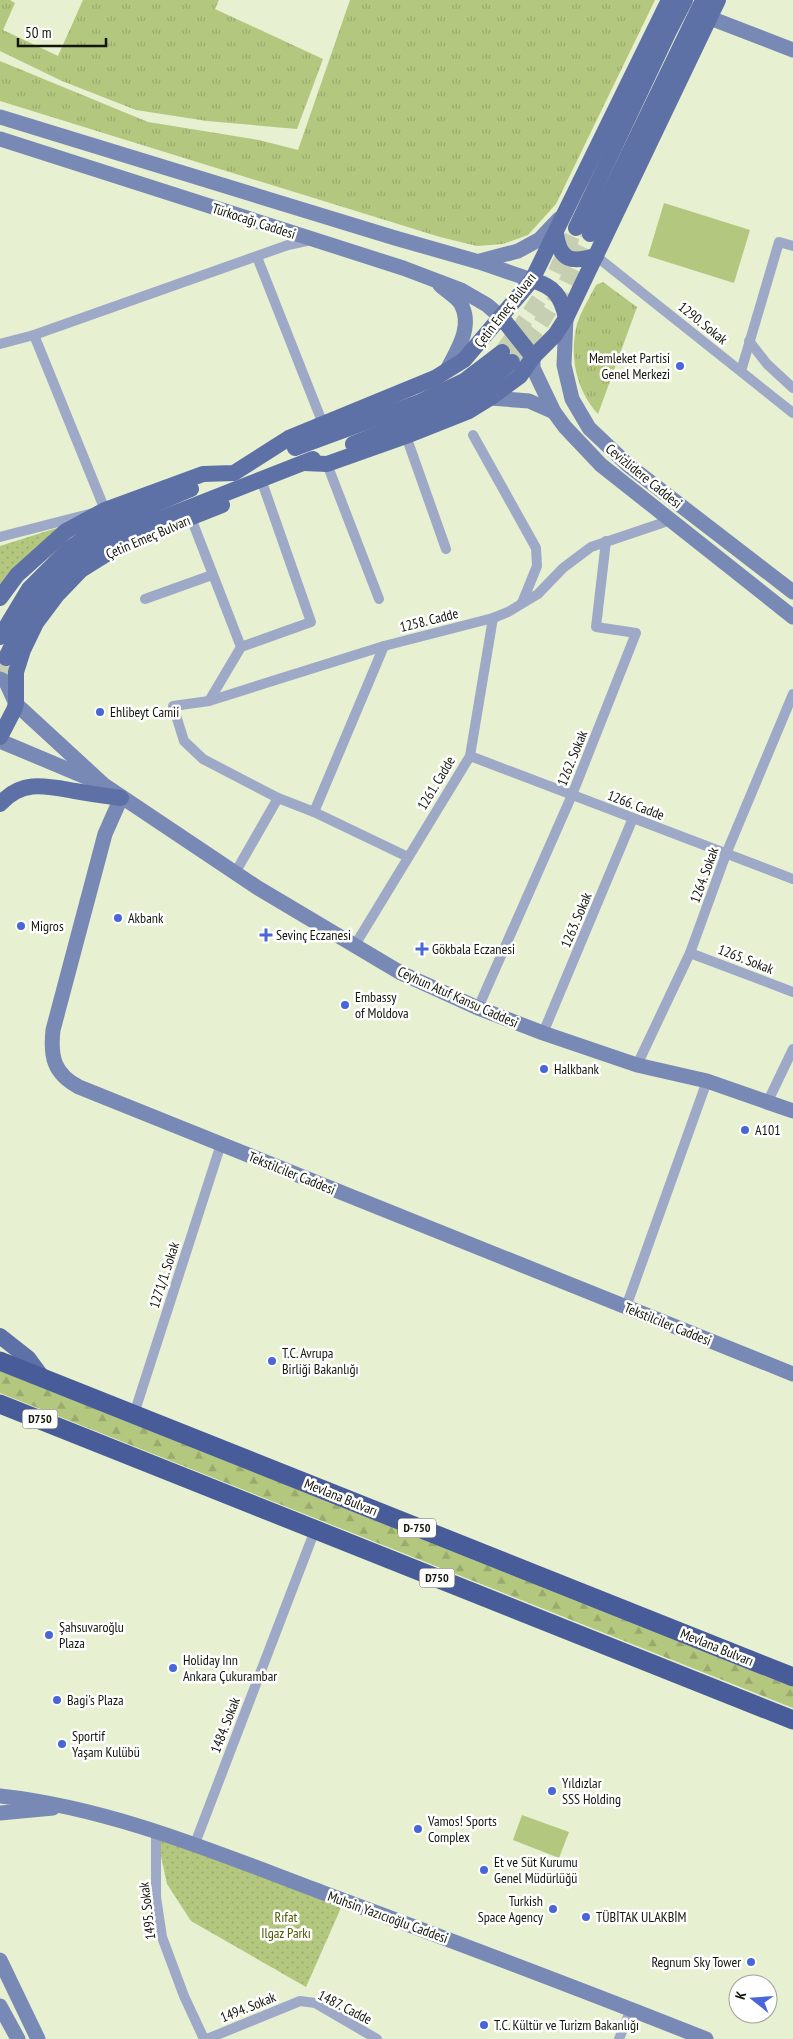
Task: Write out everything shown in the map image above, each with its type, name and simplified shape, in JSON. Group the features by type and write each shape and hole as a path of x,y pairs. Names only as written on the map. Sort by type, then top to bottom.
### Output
{"highway":[{"name":"Mevlana Bulvarı","path":"0,1361 793,1677"},
{"name":"D750","path":"0,1404 793,1720"}],"main road":[{"name":"Çetin Emeç Bulvarı","path":"0,598 17,575 66,532 105,510 203,474 234,472 289,438 435,378 448,368 464,360 502,318 532,280 669,0"},
{"path":"685,0 583,231 703,0"},
{"name":"Çetin Emeç Bulvarı","path":"304,463 327,464 469,411 520,376 533,357 555,335 566,318 718,0"},
{"path":"710,18 793,50"},
{"name":"Türkocağı Caddesi","path":"0,117 479,262 532,280"},
{"name":"Türkocağı Caddesi","path":"0,139 403,268 461,290 486,305 502,318"},
{"path":"479,262 518,251 540,239 565,213"},
{"path":"556,234 558,244 567,258 574,260 596,256"},
{"path":"532,280 553,290 562,300 566,318"},
{"path":"435,281 461,304 465,320 463,339 448,368"},
{"path":"502,318 533,357"},
{"name":"Cevizlidere Caddesi","path":"566,318 564,365 572,399 589,428 628,465 793,592"},
{"name":"Çetin Emeç Bulvarı","path":"0,637 29,589 69,549 97,529 234,472 420,402 464,381 507,357 472,393 439,410 104,541 80,559 41,595 19,630 6,658"},
{"name":"Cevizlidere Caddesi","path":"533,357 533,368 554,412 565,427 601,464 793,618"},
{"path":"490,398 529,401 554,412"},
{"name":"Çetin Emeç Bulvarı","path":"0,739 12,718 16,704 16,672 23,650 36,623 57,595 81,570 121,545 238,498 263,485 279,471"},
{"name":"Ceyhun Atuf Kansu Caddesi","path":"0,679 6,682 16,704 104,785 121,798 235,873 401,972 478,1008 543,1033 637,1065 706,1081 793,1111"},
{"name":"Ceyhun Atuf Kansu Caddesi","path":"0,739 104,785"},
{"path":"0,804 17,791 32,786 56,786 121,798"},
{"name":"Tekstilciler Caddesi","path":"121,798 105,834 53,1030 54,1060 64,1078 80,1087 793,1374"},
{"path":"0,1336 24,1354 42,1377"},
{"name":"Muhsin Yazıcıoğlu Caddesi","path":"0,1796 65,1806 102,1815 194,1846 478,1950 706,2039"},
{"name":"Muhsin Yazıcıoğlu Caddesi","path":"0,1813 65,1806"},
{"path":"0,1960 38,2039"},
{"path":"0,2006 18,2039"}],"street":[{"path":"0,344 34,335 288,245 312,240"},
{"path":"741,371 779,242 793,246"},
{"name":"1290. Sokak","path":"596,256 793,413"},
{"path":"257,257 323,424"},
{"path":"0,537 105,510 34,335"},
{"path":"749,341 768,364 793,388"},
{"path":"473,435 536,548 537,566 522,604"},
{"path":"406,436 446,549"},
{"path":"327,464 380,599"},
{"path":"209,701 242,647 311,622 263,485"},
{"path":"191,518 242,647"},
{"name":"1258. Cadde","path":"278,798 203,759 192,751 184,741 174,706 209,701 384,646 493,618 538,594 563,568 591,547 671,520"},
{"name":"1262. Sokak","path":"478,1008 572,795 636,633 596,627 606,541"},
{"path":"145,599 212,575"},
{"name":"1261. Cadde","path":"355,945 470,756 493,618"},
{"path":"314,812 384,646"},
{"name":"1264. Sokak","path":"637,1065 690,953 726,854 793,694"},
{"name":"1266. Cadde","path":"470,756 793,880"},
{"path":"235,873 278,798 314,812 408,857"},
{"name":"1263. Sokak","path":"543,1033 633,818"},
{"name":"1265. Sokak","path":"690,953 793,992"},
{"path":"768,1101 793,1050"},
{"path":"626,1307 706,1081"},
{"name":"1271/1. Sokak","path":"134,1414 221,1144"},
{"name":"1484. Sokak","path":"194,1846 315,1530"},
{"name":"1495. Sokak","path":"156,1833 156,1897 162,1938 184,1996 205,2039"},
{"name":"1494. Sokak","path":"205,2039 300,2001"},
{"name":"1487. Cadde","path":"300,2001 315,2003 377,2039"},
{"path":"619,2039 631,2009"}],"green space":[{"path":"0,0 10,0 15,3 3,30 58,56 83,0 219,0 215,9 323,59 297,129 207,121 136,110 62,81 0,51"},
{"path":"350,0 655,0 556,204 528,235 503,244 477,246 440,237 0,101 0,61 148,122 259,140 298,150"},
{"path":"664,203 750,230 734,283 648,256"},
{"path":"603,282 637,307 598,414 584,394 576,372 574,348 577,324 581,314 596,285"},
{"path":"60,527 0,585 0,546"},
{"path":"0,1371 793,1687 793,1708 0,1393"},
{"path":"522,1815 569,1832 559,1858 513,1840"},
{"name":"Rıfat Ilgaz Parkı","path":"156,1833 344,1901 306,1987 191,1921 167,1884"}],"tunnel":[{"path":"502,352 553,278 576,228"},
{"path":"512,362 538,328 565,285 590,234"},
{"path":"0,675 6,658"}],"place":[{"name":"Memleket Partisi Genel Merkezi","path":"680,366"},
{"name":"Ehlibeyt Camii","path":"100,712"},
{"name":"Akbank","path":"118,918"},
{"name":"Migros","path":"21,926"},
{"name":"Sevinç Eczanesi","path":"266,935"},
{"name":"Gökbala Eczanesi","path":"422,949"},
{"name":"Embassy of Moldova","path":"345,1005"},
{"name":"Halkbank","path":"544,1069"},
{"name":"A101","path":"745,1130"},
{"name":"T.C. Avrupa Birliği Bakanlığı","path":"272,1361"},
{"name":"Şahsuvaroğlu Plaza","path":"49,1635"},
{"name":"Holiday Inn Ankara Çukurambar","path":"173,1668"},
{"name":"Bagi's Plaza","path":"57,1700"},
{"name":"Sportif Yaşam Kulübü","path":"62,1744"},
{"name":"Yıldızlar SSS Holding","path":"552,1791"},
{"name":"Vamos! Sports Complex","path":"418,1829"},
{"name":"Et ve Süt Kurumu Genel Müdürlüğü","path":"484,1870"},
{"name":"Turkish Space Agency","path":"553,1909"},
{"name":"TÜBİTAK ULAKBİM","path":"586,1917"},
{"name":"Regnum Sky Tower","path":"751,1962"},
{"name":"T.C. Kültür ve Turizm Bakanlığı","path":"484,2025"}]}
